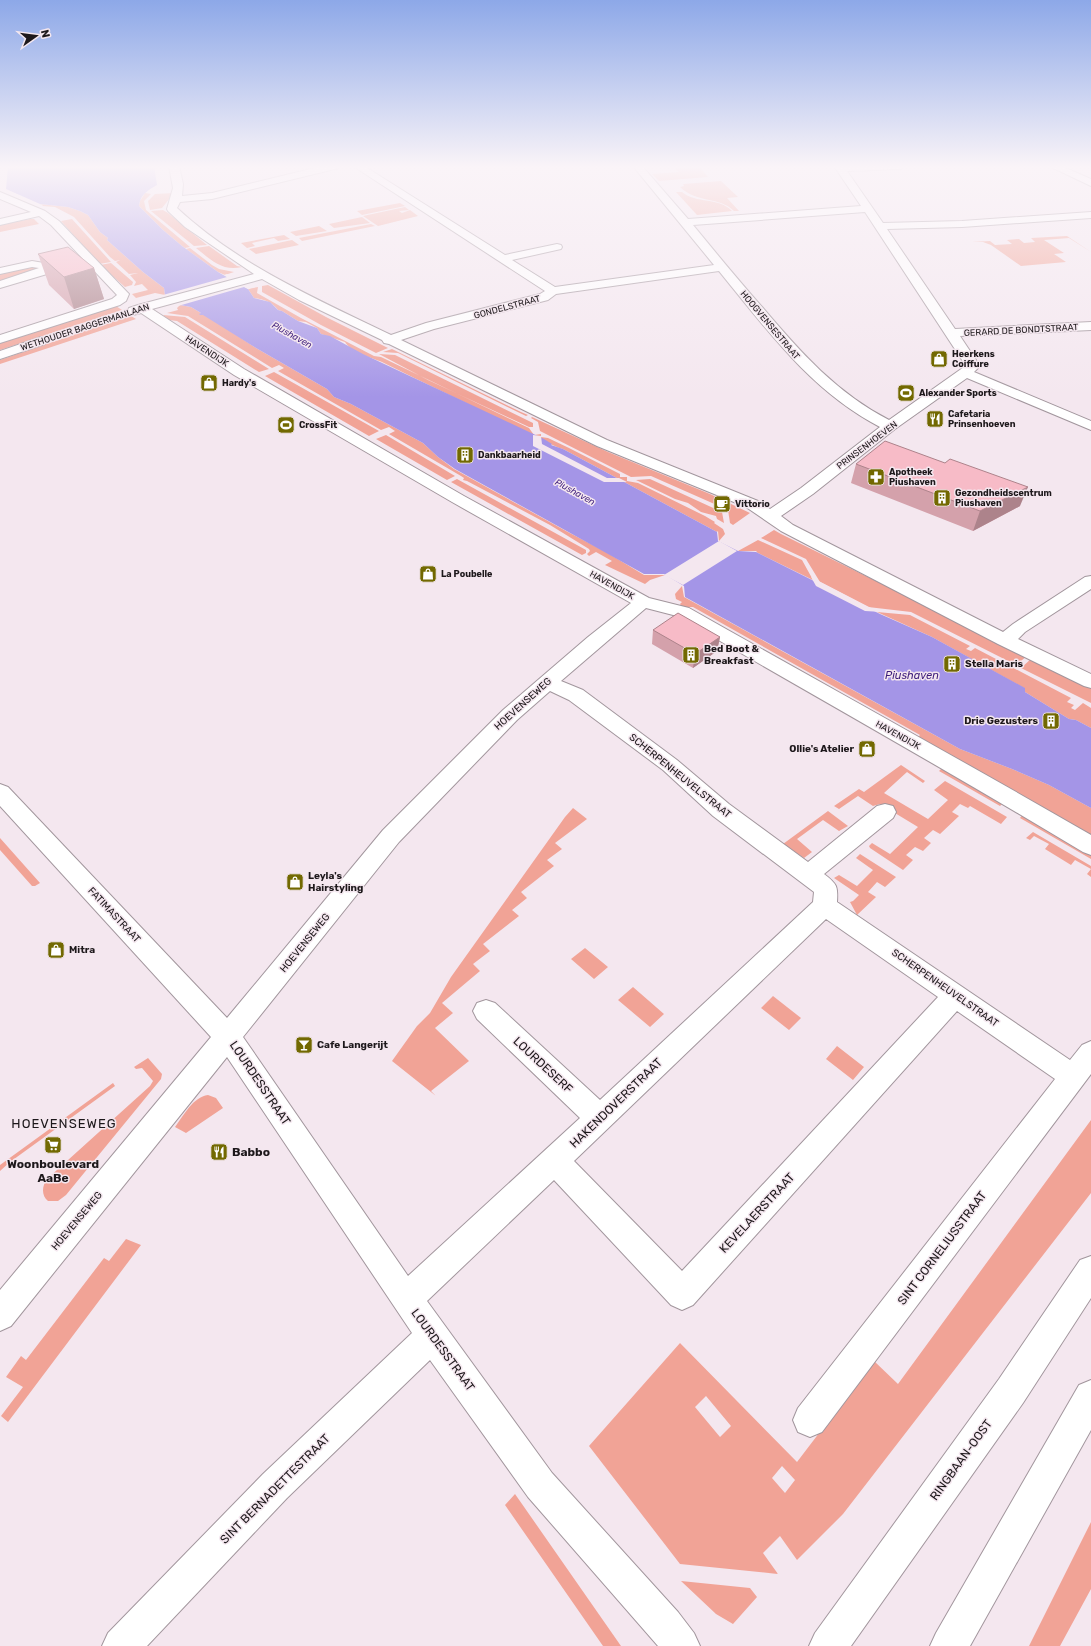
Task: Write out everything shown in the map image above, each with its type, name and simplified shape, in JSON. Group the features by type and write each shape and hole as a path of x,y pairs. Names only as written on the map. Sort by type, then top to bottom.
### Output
{"street":[{"path":"0,338 116,302 122,298 123,292 87,258 74,243"},
{"path":"215,243 263,275 388,340 602,444 752,504 787,528 1005,640 1091,682"},
{"path":"478,243 553,291"},
{"name":"HOOGVENSESTRAAT","path":"702,243 815,376 839,396 866,415 890,426"},
{"path":"891,243 969,360 970,368 966,373 1091,426"},
{"path":"503,259 558,247"},
{"path":"73,261 87,258"},
{"path":"0,271 32,264 46,266 60,263"},
{"path":"0,285 43,272 46,266"},
{"name":"GONDELSTRAAT","path":"388,340 430,326 544,297 553,291 721,267"},
{"name":"WETHOUDER BAGGERMANLAAN","path":"122,315 142,308 263,275"},
{"name":"HAVENDIJK","path":"142,308 253,380 458,499 643,602 682,612 913,744 966,772 1091,846"},
{"name":"GERARD DE BONDTSTRAAT","path":"951,333 1091,326"},
{"name":"WETHOUDER BAGGERMANLAAN","path":"0,355 50,338"},
{"name":"PRINSENHOEVEN","path":"769,517 807,491 890,426 966,373"},
{"path":"1005,640 1019,628 1091,582"},
{"name":"HOEVENSEWEG","path":"0,1315 228,1038 391,836 510,715 595,641 643,602"},
{"name":"SCHERPENHEUVELSTRAAT","path":"548,682 576,695 670,765 721,810 826,888 825,906 1073,1077"},
{"name":"FATIMASTRAAT","path":"0,792 228,1038"},
{"path":"808,875 885,812"},
{"name":"HAKENDOVERSTRAAT","path":"406,1299 555,1161 825,906"},
{"name":"KEVELAERSTRAAT","path":"555,1161 682,1294 956,995"},
{"name":"LOURDESERF","path":"486,1011 600,1118"},
{"name":"LOURDESSTRAAT","path":"228,1038 406,1299 545,1491 665,1625 681,1646"},
{"path":"1073,1077 1091,1053"},
{"name":"SINT CORNELIUSSTRAAT","path":"810,1420 1073,1077"},
{"name":"RINGBAAN-OOST","path":"828,1646 1011,1391 1091,1271"},
{"name":"SINT BERNADETTESTRAAT","path":"121,1646 275,1486 432,1336"},
{"path":"949,1646 1091,1398"}],"shaded area":[{"path":"80,243 94,243 111,262 99,264"},
{"path":"97,243 110,243 143,272 164,288 165,295 155,293 136,298 132,294 148,290 142,284 134,286 136,282 130,275 138,273 129,274 116,262 120,260 115,261"},
{"path":"178,243 185,243 190,247 185,248"},
{"path":"190,243 204,243 207,245 194,246"},
{"path":"241,243 253,243 255,246 247,248"},
{"path":"279,243 296,243 299,245 256,254 249,249"},
{"path":"985,243 992,243 995,245 1048,243 1064,253 1054,254 1066,262 1021,266 991,245"},
{"path":"209,246 237,266 242,267 228,268 217,264 196,248"},
{"path":"190,248 219,269 234,272 225,275 218,272 186,249"},
{"path":"111,263 133,282 132,285 125,287 100,265"},
{"path":"24,267 33,267 37,270 0,283 0,272"},
{"path":"268,285 326,317 388,348 376,353 321,325 262,292 262,286"},
{"path":"258,287 257,293 301,318 374,356 381,357 529,428 534,435 541,434 541,437 548,438 620,474 620,477 627,477 627,481 638,483 705,516 723,529 725,534 719,541 718,531 717,532 563,449 382,362 357,352 345,342 321,334 317,328 306,322 298,321 278,310 268,301 254,298 248,289"},
{"path":"180,305 191,307 201,313 200,315 204,314 256,348 327,389 334,397 351,404 423,443 454,469 606,552 644,575 665,575 650,580 645,584 605,565 612,561 596,552 589,556 587,554 590,551 589,549 550,525 463,480 464,478 461,476 389,434 395,431 389,427 381,430 278,371 284,368 279,365 272,368 188,316 167,313 178,310 177,308"},
{"path":"116,306 122,310 0,350 0,343"},
{"path":"163,315 185,317 269,369 259,372 177,321 169,320"},
{"path":"131,316 136,319 0,364 0,360"},
{"path":"392,349 528,415 526,416 398,353 383,352"},
{"path":"379,354 395,355 533,423 533,427 529,427 428,380"},
{"path":"274,372 379,431 369,436 265,376"},
{"path":"532,417 608,452 710,494 750,513 733,525 730,523 728,510 651,476 631,477 540,431 538,422 531,418"},
{"path":"386,435 455,476 447,480 376,439"},
{"path":"457,479 586,550 586,553 582,555 451,482"},
{"path":"650,479 722,512 724,523 717,519 716,516 701,512 688,503 675,499 636,480"},
{"path":"774,530 1027,656 1016,665 911,612 868,607 820,582 806,559 761,538"},
{"path":"758,540 802,560 813,580 756,552 757,551 738,551"},
{"path":"682,586 684,597 960,749 1049,785 1091,808 1091,839 915,740 920,735 693,607 682,607 680,604 682,602 676,599 675,594"},
{"path":"877,612 910,615 970,646 966,649 971,651 975,648 1071,698 1067,702 1074,705 1071,708 1075,710 1083,703 1091,708 1091,728 1076,720 1069,719 1025,692 1024,688 932,637"},
{"path":"1032,658 1091,688 1091,703 1021,668"},
{"path":"901,765 925,781 923,783 907,772 884,793 928,819 948,800 934,790 945,781 1007,817 1001,824 970,806 968,808 960,804 952,812 959,816 940,834 933,830 924,838 931,843 923,851 915,847 906,855 913,860 903,870 869,846 872,843 890,854 918,827 880,804 873,806 858,796 839,809 834,806 859,789 864,792"},
{"path":"942,768 1003,803 1000,806 939,771"},
{"path":"573,808 587,819 555,843 562,849 547,860 554,866 521,892 527,898 512,910 519,916 483,944 490,951 473,964 480,971 442,1003 453,1013 435,1028 469,1061 431,1091 436,1096 392,1061 417,1026 430,1013 451,977 565,817"},
{"path":"828,811 848,826 839,831 823,820 797,839 812,852 804,858 783,844"},
{"path":"1023,814 1091,853 1091,859 1020,818"},
{"path":"1033,832 1091,866 1091,869 1075,860 1071,865 1045,849 1049,844 1034,836 1030,840 1026,838"},
{"path":"0,838 40,883 32,886 0,850"},
{"path":"860,854 896,877 885,887 877,882 868,892 876,897 857,915 850,902 859,895 834,878 839,875 857,886 873,870 856,858"},
{"path":"1091,869 1091,877 1087,874"},
{"path":"585,948 608,967 594,979 571,959"},
{"path":"633,987 664,1014 650,1027 618,1000"},
{"path":"773,996 801,1018 789,1030 761,1008"},
{"path":"837,1046 864,1067 853,1080 826,1059"},
{"path":"148,1058 162,1074 161,1079 66,1195 58,1201 48,1201 43,1193 44,1185 47,1179 150,1086 153,1081 142,1068 136,1069 134,1067"},
{"path":"113,1083 115,1086 10,1162 0,1171 0,1165"},
{"path":"208,1095 216,1098 223,1108 186,1133 175,1127 193,1103 203,1096"},
{"path":"1091,1120 1091,1193 843,1514 797,1560 780,1536 763,1553 778,1574 680,1564 589,1446 680,1343 797,1462 874,1361 898,1384","holes":["706,1396 731,1426 720,1437 695,1407","782,1466 795,1480 785,1493 772,1478"]},
{"path":"126,1239 141,1245 8,1422 1,1416 23,1387 6,1377 21,1356 26,1360 104,1258 109,1261"},
{"path":"515,1494 621,1646 603,1646 505,1505"},
{"path":"1091,1522 1091,1589 1060,1646 1029,1646"},
{"path":"681,1581 750,1588 757,1597 733,1624 716,1614"}],"water":[{"name":"Piushaven","path":"110,243 178,243 218,272 248,289 254,298 270,302 278,310 298,321 317,328 321,334 330,336 363,354 544,439 552,444 551,445 563,449 717,532 718,541 738,551 756,552 880,614 932,637 1025,688 1025,692 1069,719 1076,720 1091,728 1091,808 1049,785 960,749 685,597 684,586 664,574 644,574 455,469 438,457 423,443 351,404 334,397 327,389 203,315 200,315 199,314 201,313 191,307 180,305 165,295 164,288 143,272"}],"pier":[{"path":"227,274 251,289 244,287 178,306 163,295 227,277 224,275"},
{"path":"533,435 541,436 542,444 607,478 619,478 627,482 604,482 533,446"},
{"path":"719,541 737,551 683,585 664,575"},
{"path":"811,577 871,608 882,612 865,611 816,586"}],"building":[{"path":"68,247 94,268 64,277 38,254"},
{"path":"885,441 945,463 950,459 1028,487 980,511 856,464"},
{"path":"678,613 720,637 695,654 653,630"}],"place":[{"name":"Heerkens Coiffure","path":"939,359"},
{"name":"Hardy's","path":"209,383"},
{"name":"Alexander Sports","path":"906,393"},
{"name":"Cafetaria Prinsenhoeven","path":"935,419"},
{"name":"CrossFit","path":"286,425"},
{"name":"Dankbaarheid","path":"465,455"},
{"name":"Apotheek Piushaven","path":"876,477"},
{"name":"Gezondheidscentrum Piushaven","path":"942,498"},
{"name":"Vittorio","path":"722,504"},
{"name":"La Poubelle","path":"428,574"},
{"name":"Bed Boot & Breakfast","path":"691,655"},
{"name":"Stella Maris","path":"952,664"},
{"name":"Drie Gezusters","path":"1051,721"},
{"name":"Ollie's Atelier","path":"867,749"},
{"name":"Leyla's Hairstyling","path":"295,882"},
{"name":"Mitra","path":"56,950"},
{"name":"Cafe Langerijt","path":"304,1045"},
{"name":"Woonboulevard AaBe","path":"53,1145"},
{"name":"Babbo","path":"219,1152"}],"district":[{"name":"HOEVENSEWEG","path":"64,1123"}]}
